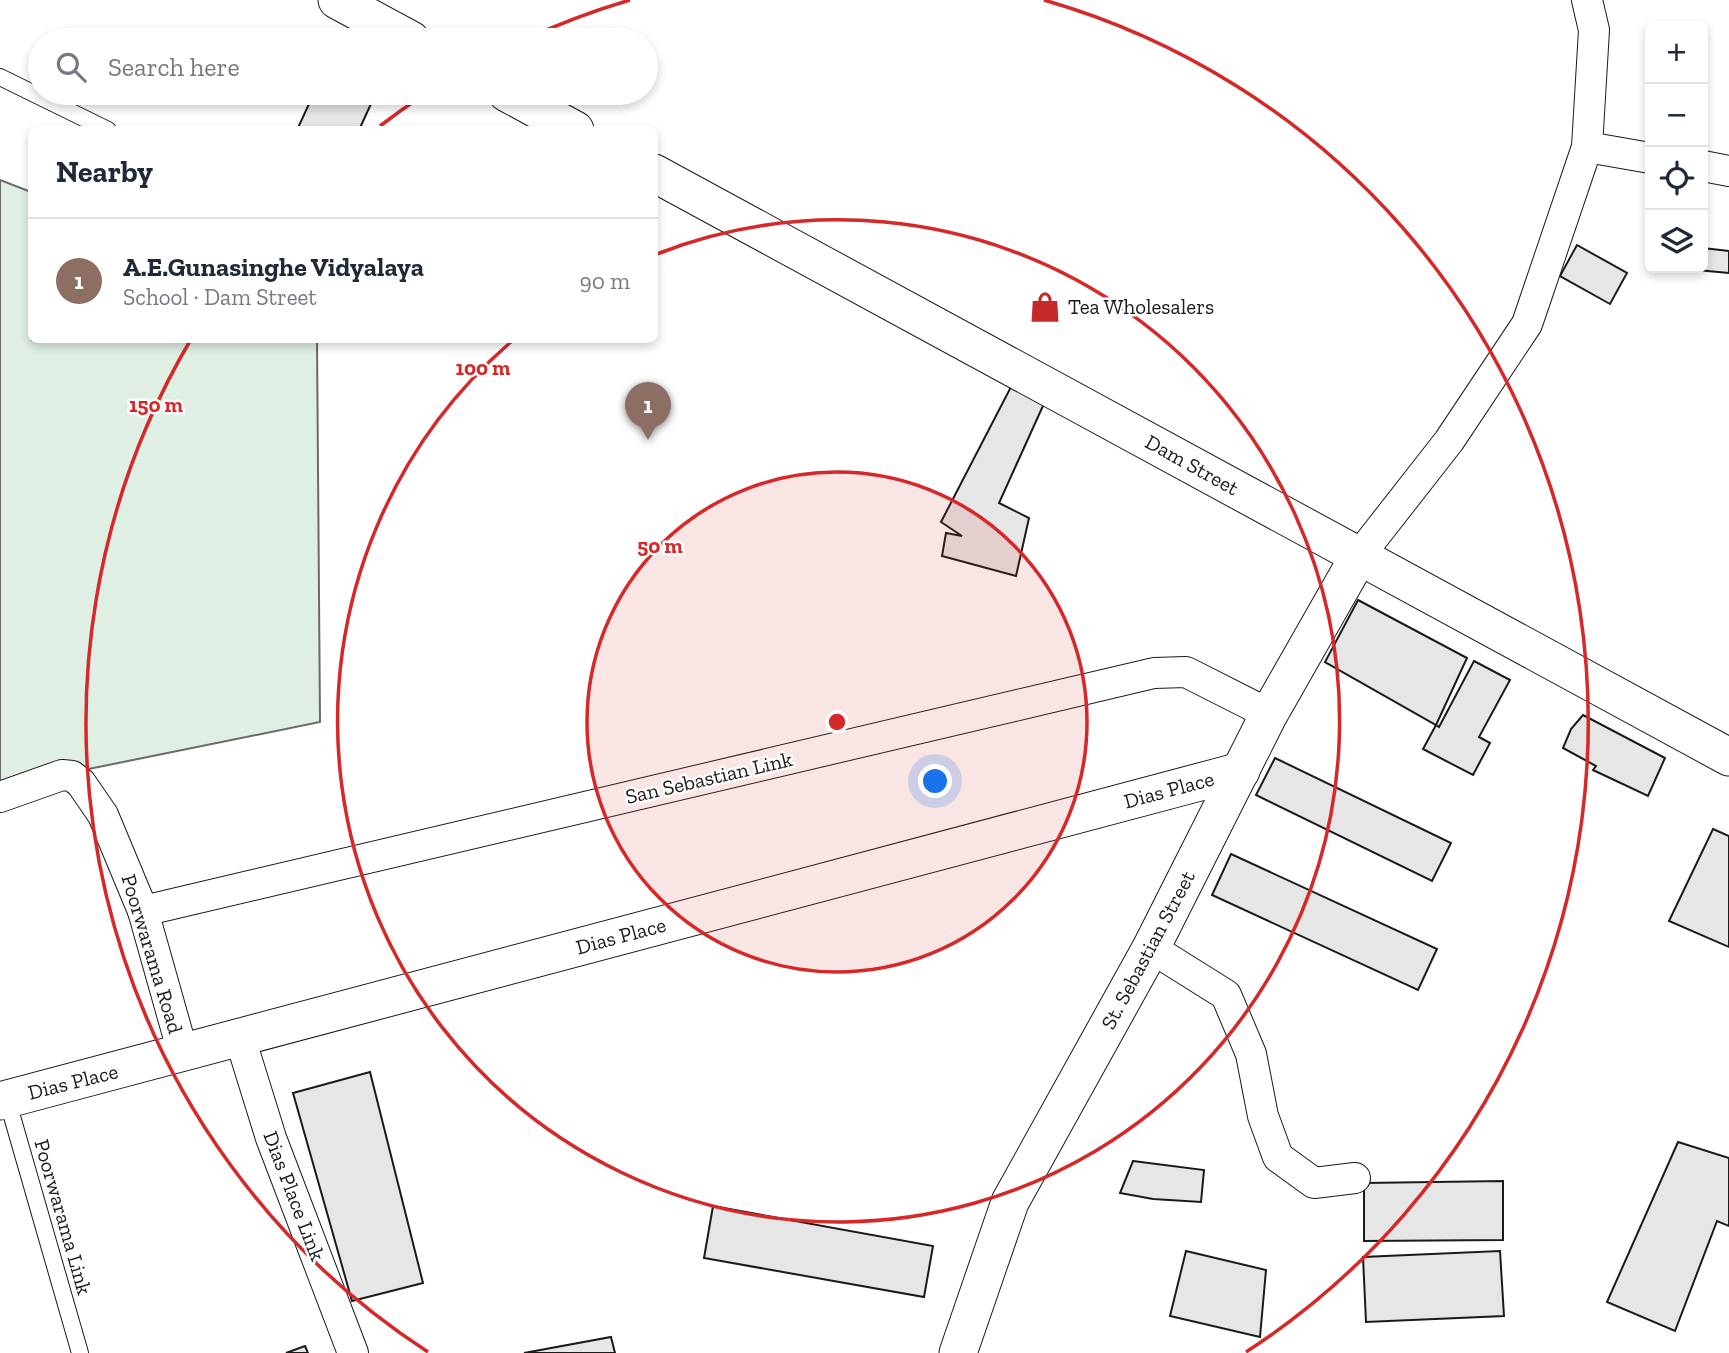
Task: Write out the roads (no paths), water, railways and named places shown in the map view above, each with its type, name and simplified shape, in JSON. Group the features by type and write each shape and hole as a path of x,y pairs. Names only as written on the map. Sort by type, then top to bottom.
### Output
{"street":[{"path":"337,0 389,28"},
{"path":"1359,556 1449,441 1527,324 1587,147 1594,30 1587,0"},
{"path":"529,105 568,126"},
{"path":"1587,147 1645,157"},
{"path":"1708,167 1729,171"},
{"name":"Dam Street","path":"658,175 1729,757"},
{"name":"St. Sebastian Street","path":"958,1353 1010,1202 1151,948 1269,714 1359,556"},
{"name":"San Sebastian Link","path":"143,911 1154,673 1186,672 1269,714"},
{"name":"Dias Place","path":"3,1100 1241,771"},
{"name":"Poorwarama Road","path":"0,797 62,775 72,776 81,783 103,815 143,911 183,1054"},
{"path":"1151,948 1226,995 1251,1054 1263,1116 1278,1157 1314,1183 1355,1178"},
{"name":"Dias Place Link","path":"240,1038 271,1138 353,1353"}],"lane":[{"path":"0,77 28,91"},
{"path":"57,105 100,126"},
{"name":"Poorwarama Link","path":"3,1100 79,1350"}],"place":[{"name":"Tea Wholesalers","path":"1045,307"},
{"name":"A.E.Gunasinghe Vidyalaya","path":"648,440"}]}
